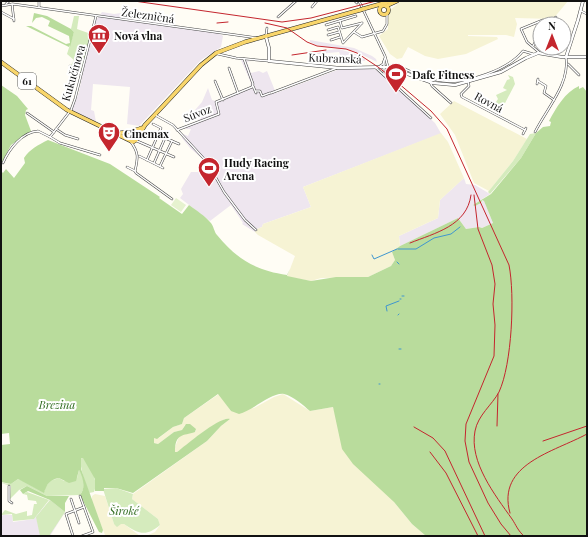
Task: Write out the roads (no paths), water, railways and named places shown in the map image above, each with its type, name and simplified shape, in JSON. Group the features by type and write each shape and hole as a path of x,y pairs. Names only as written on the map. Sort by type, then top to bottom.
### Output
{"main road":[{"path":"132,139 201,65 216,53 245,42 397,1"},
{"path":"363,9 384,10 391,3"},
{"name":"61","path":"1,62 69,111 132,139"},
{"path":"118,133 143,127"},
{"path":"132,139 133,129"},
{"path":"132,139 130,130 133,129"}],"street":[{"path":"1,6 9,1"},
{"path":"38,8 39,1"},
{"path":"278,17 296,1"},
{"path":"312,7 317,1"},
{"path":"579,75 568,64 566,57 583,1"},
{"path":"357,2 385,56 386,66 384,75"},
{"name":"Železničná","path":"6,4 259,38"},
{"path":"1,12 14,20 12,4"},
{"path":"354,32 360,37 374,34 385,29 386,18 384,10"},
{"path":"384,10 386,18"},
{"path":"581,11 587,14"},
{"name":"Kukučínova","path":"50,137 76,99 96,16"},
{"path":"326,25 356,16"},
{"path":"328,30 338,27 343,44 362,22 342,28 340,21"},
{"path":"356,24 356,29"},
{"path":"532,24 521,29 527,42 532,45"},
{"path":"267,28 266,37 269,48 269,61"},
{"path":"328,35 340,32"},
{"path":"241,36 245,42"},
{"path":"331,40 341,37"},
{"name":"Kubranská","path":"513,64 524,51 532,54"},
{"name":"Kubranská","path":"216,53 244,59 339,68 386,66 443,83 468,82 472,80"},
{"path":"385,56 384,61 386,66"},
{"name":"Kubranská","path":"457,83 500,71 532,56"},
{"name":"Kubranská","path":"560,56 587,57"},
{"path":"244,59 253,86 256,92 260,91 262,96 339,68"},
{"path":"384,61 377,67 431,118"},
{"path":"535,132 562,85 568,64"},
{"path":"70,66 82,75"},
{"path":"229,68 238,93"},
{"path":"429,80 432,86 450,103"},
{"path":"215,81 223,100"},
{"path":"538,81 546,86 544,92 554,100"},
{"name":"Rovná","path":"468,82 469,86 461,94 462,97 525,130"},
{"name":"Súvoz","path":"177,130 219,114 215,104 253,86"},
{"path":"27,113 54,132"},
{"path":"155,114 169,122 207,162 224,192 245,220 256,230"},
{"path":"147,160 161,128 153,124"},
{"path":"523,134 526,128"},
{"path":"56,130 64,135 78,139"},
{"path":"3,163 12,146 32,132 38,131 60,143 100,155"},
{"path":"158,135 179,144"},
{"path":"154,163 165,138"},
{"path":"132,139 139,156 163,168"},
{"path":"132,139 135,147"},
{"path":"132,139 174,158"},
{"path":"160,166 172,141"},
{"path":"135,170 139,156"},
{"path":"127,167 135,170 172,199"},
{"path":"9,486 9,501 12,503"},
{"path":"80,496 93,532 82,536"},
{"path":"71,498 79,523"},
{"path":"73,536 66,514 84,506"}],"waterway":[{"path":"398,249 416,249 434,238 451,234 460,227"},
{"path":"372,255 374,259 397,249"},
{"path":"387,311 386,306 399,301"}],"railway":[{"path":"134,1 282,22 311,18 376,1"},
{"path":"217,23 228,22"},
{"path":"265,23 287,28 307,42 317,46 346,49 357,53 396,81"},
{"path":"292,55 326,50"},
{"path":"391,77 431,111 447,129 509,265 512,311 507,365 499,392 479,420 475,431 474,443 476,454 485,478 524,536"},
{"path":"410,243 439,232 457,221 468,206 471,195"},
{"path":"474,195 478,229 492,265 495,284 493,304 495,325 494,356 466,424 465,441 469,462 488,503 501,524 511,536"},
{"path":"497,426 498,394"},
{"path":"543,441 587,426"},
{"path":"414,427 433,438 445,451 485,536"},
{"path":"510,513 508,496 511,483 520,471 544,454 587,434"},
{"path":"430,452 446,473 478,536"}],"place":[{"name":"Nová vlna","path":"99,54"},
{"name":"Dafe Fitness","path":"396,94"},
{"name":"Cinemax","path":"109,152"},
{"name":"Hudy Racing Arena","path":"209,188"}],"park label":[{"name":"Brezina","path":"57,404"},
{"name":"Široké","path":"124,510"}]}
